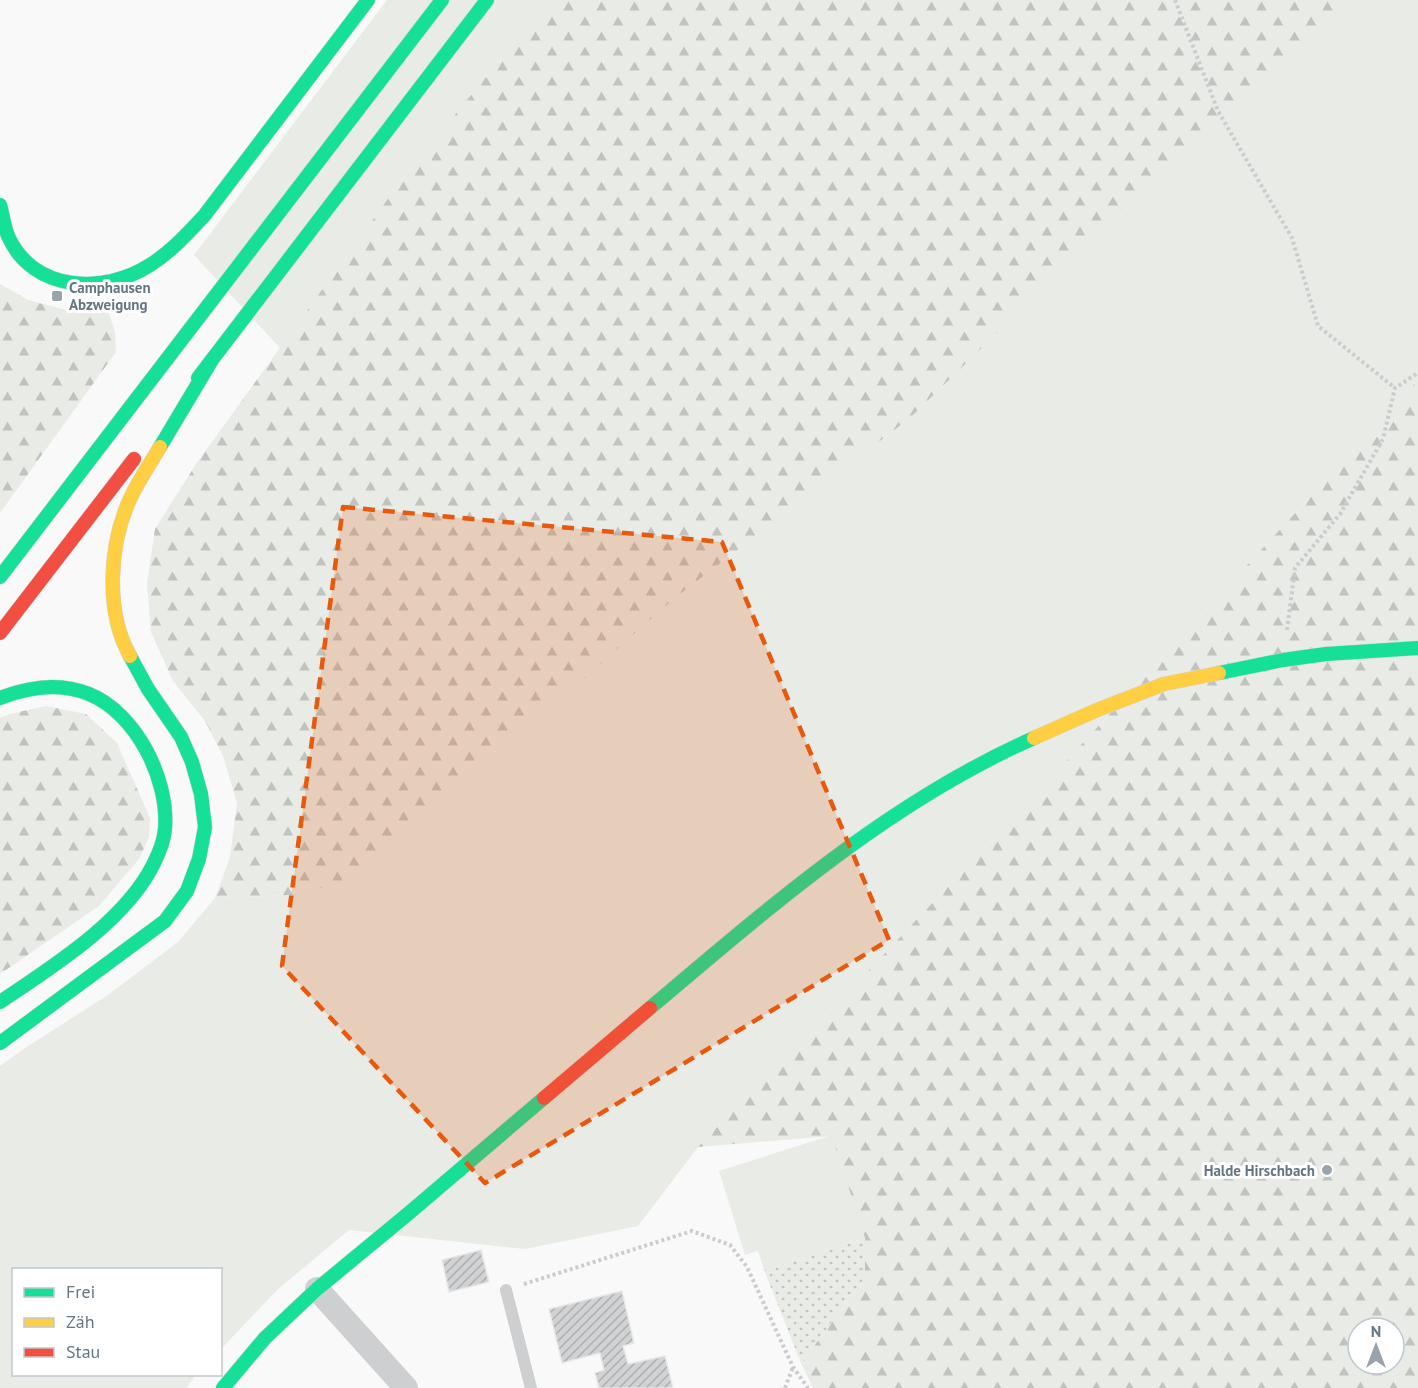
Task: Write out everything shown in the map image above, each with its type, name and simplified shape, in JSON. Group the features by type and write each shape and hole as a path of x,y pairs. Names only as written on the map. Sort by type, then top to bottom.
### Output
{"main road":[{"path":"0,205 8,236 23,260 43,275 65,283 96,284 121,279 148,267 173,248 206,213 368,0"},
{"path":"0,577 442,0"},
{"path":"0,633 487,0"},
{"path":"0,1043 165,921 188,891 200,859 205,827 201,794 192,762 181,737 148,689 126,649 117,623 112,587 117,538 130,499 212,360"},
{"path":"223,1388 265,1338 317,1289 762,914 849,846 896,813 962,773 1029,740 1164,684 1326,654 1418,648"},
{"path":"0,698 39,687 65,688 90,694 111,705 128,723 145,748 157,776 164,808 165,830 156,860 138,890 112,917 69,954 0,1002"}],"street":[{"path":"317,1289 406,1388"}],"lane":[{"path":"506,1290 531,1388"}],"path":[{"path":"1175,0 1218,111 1293,238 1318,326 1395,388"},
{"path":"1284,660 1295,568 1340,514 1383,439 1395,388 1418,373"},
{"path":"506,1290 692,1231 730,1245 747,1267 793,1367 808,1388"},
{"path":"785,1388 793,1367"}],"highlighted area":[{"path":"343,507 722,542 889,940 485,1183 282,966"}],"green space":[{"path":"387,0 549,0 403,178 280,348 194,255"},
{"path":"549,0 1362,0 1089,243 910,418 672,600 360,878 294,895 215,898 230,857 237,803 223,756 205,721 173,681 151,632 147,584 155,529 196,464 403,178"},
{"path":"1362,0 1418,0 1418,380 1044,785 698,1147 638,1226 525,1249 349,1230 277,1290 222,1348 222,1268 12,1268 12,1376 195,1376 186,1388 0,1388 0,1066 108,995 178,942 215,898 294,895 672,600 910,418 1089,243"},
{"path":"0,284 28,300 66,310 107,309 115,331 116,352 0,513"},
{"path":"1418,380 1418,1388 813,1388 801,1363 865,1278 865,1238 832,1136 698,1147 1044,785"},
{"path":"46,706 86,714 117,743 150,818 149,837 139,859 99,906 0,974 0,718"},
{"path":"832,1135 865,1238 764,1270 758,1251 745,1255 719,1171"},
{"path":"865,1238 865,1278 801,1363 764,1270"}],"building":[{"path":"481,1250 489,1282 449,1292 442,1260"},
{"path":"622,1291 634,1343 623,1346 628,1364 665,1356 673,1388 599,1388 595,1373 604,1370 600,1353 562,1363 549,1309"}],"traffic: fast":[{"path":"0,205 8,236 19,255 34,268 52,278 71,283 91,284 131,275 150,265 172,249 204,216 368,0"},
{"path":"0,577 442,0"},
{"path":"198,378 487,0"},
{"path":"160,447 212,360"},
{"path":"1219,673 1326,654 1418,648"},
{"path":"0,1043 165,921 187,891 199,859 205,827 201,794 192,762 181,737 148,689 130,656"},
{"path":"0,698 22,691 55,687 78,690 106,703 135,732 146,750 155,769 165,810 165,829 161,847 141,884 125,904 86,941 0,1002"},
{"path":"650,1008 786,895 880,825 981,764 1034,738"},
{"path":"223,1388 265,1338 317,1289 544,1098"}],"traffic: slow":[{"path":"130,656 116,619 113,599 114,557 123,517 130,499 160,447"},
{"path":"1034,738 1164,684 1219,673"}],"traffic: jam":[{"path":"0,633 134,459"},
{"path":"544,1098 650,1008"}],"place":[{"name":"Camphausen Abzweigung","path":"57,296"},
{"name":"Halde Hirschbach","path":"1327,1170"}]}
